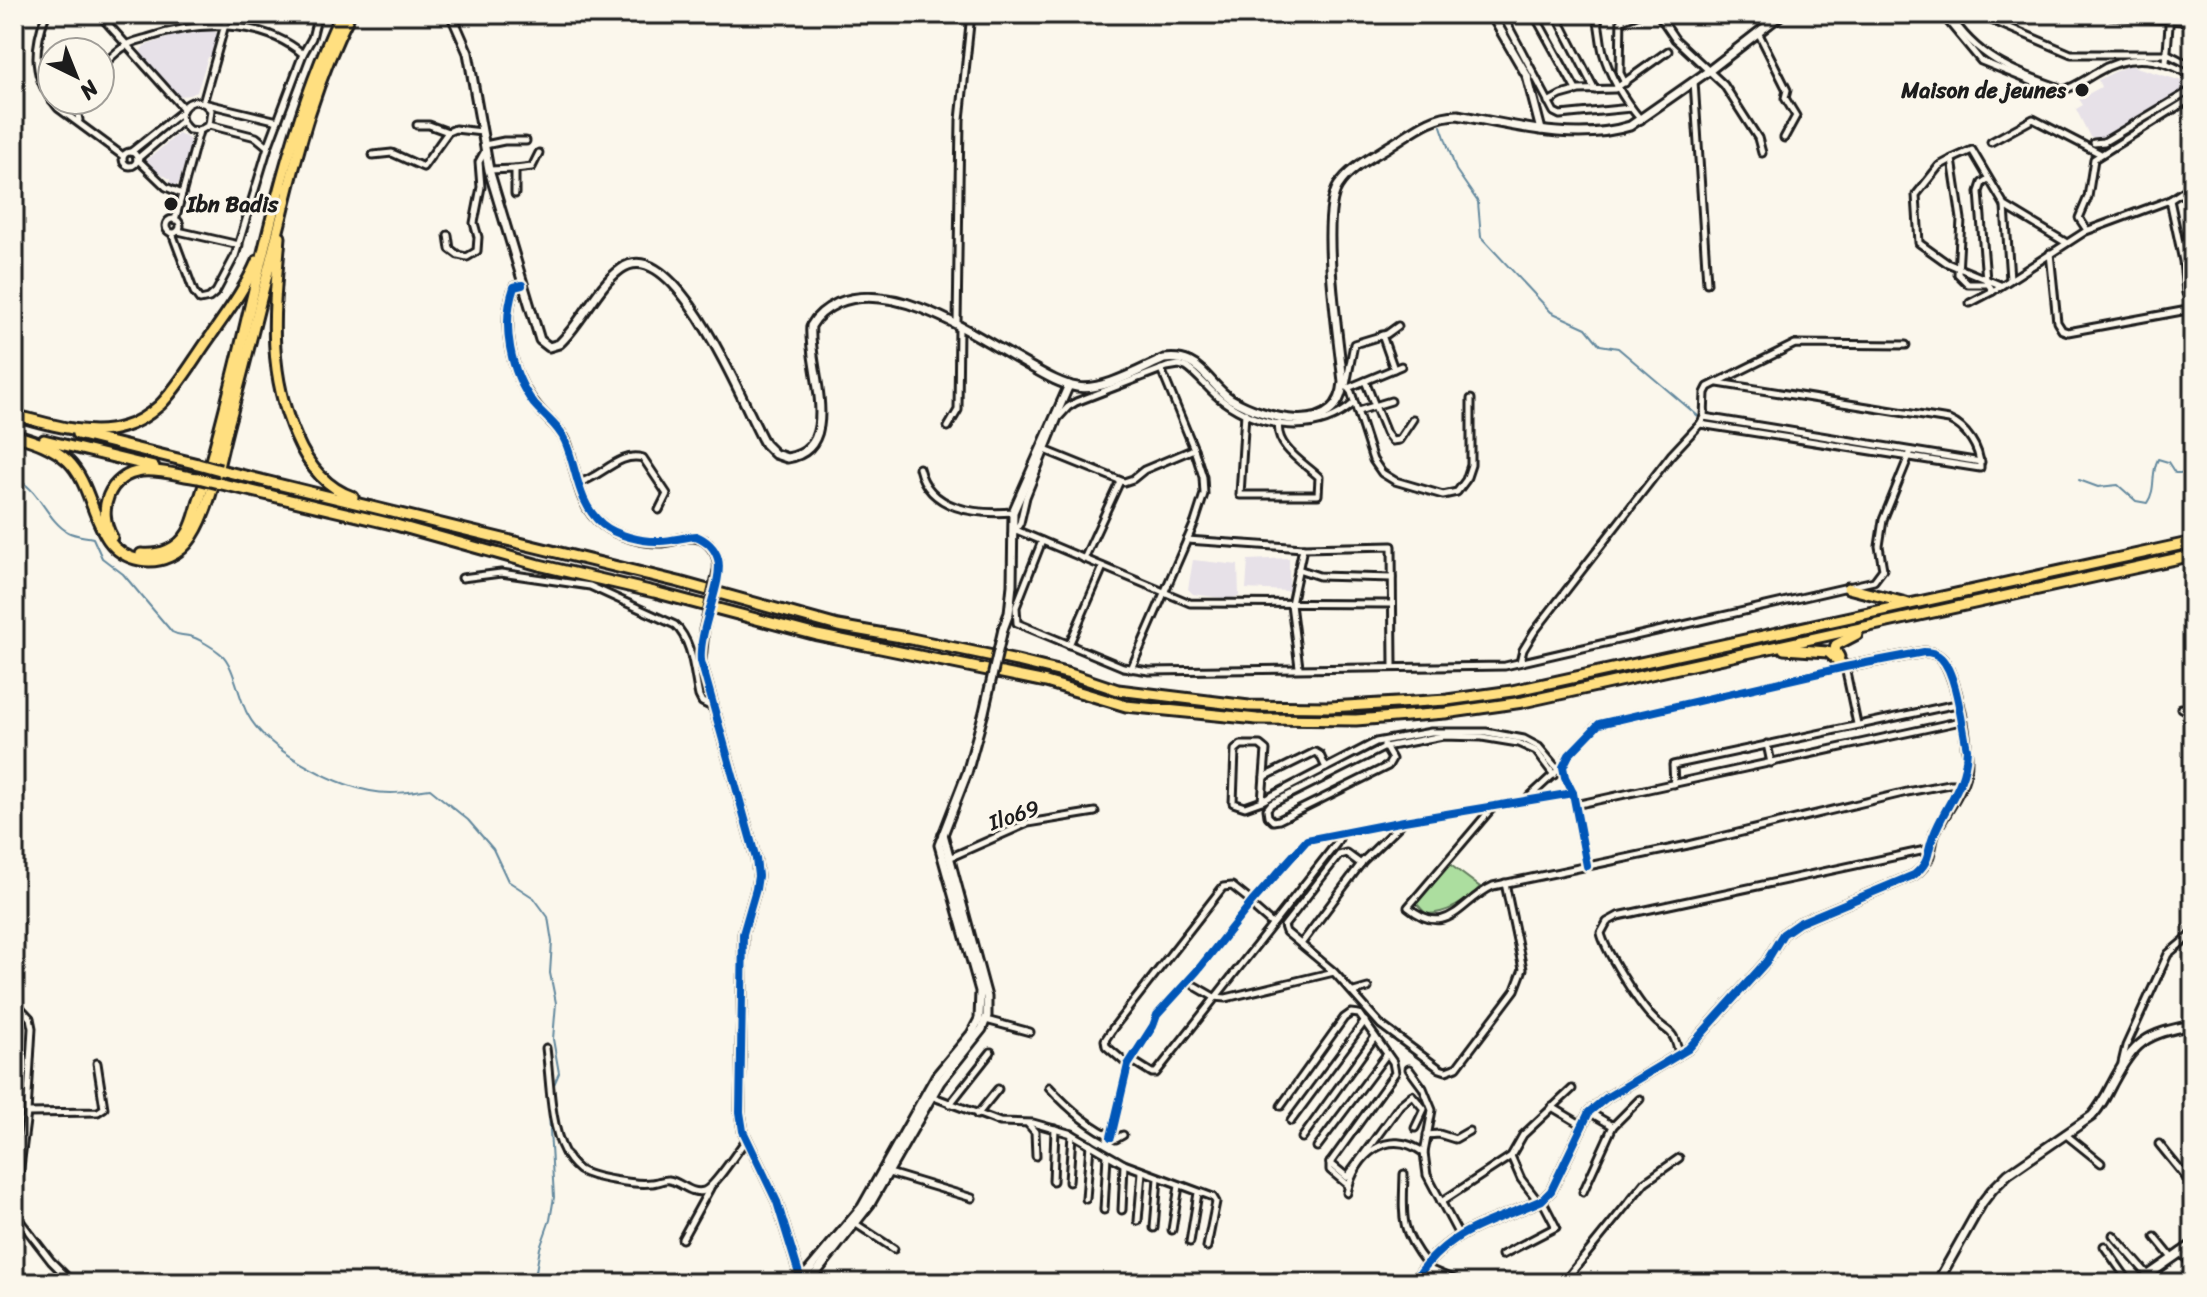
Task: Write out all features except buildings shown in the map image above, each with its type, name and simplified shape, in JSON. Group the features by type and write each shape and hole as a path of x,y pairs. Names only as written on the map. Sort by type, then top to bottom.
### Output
{"highway":[{"path":"14,433 50,447 68,461 83,482 101,530 108,541 124,554 133,559 154,561 178,552 191,539 207,502 303,103 341,14"},
{"path":"198,478 147,470 121,479 109,492 104,507 112,536 129,550 153,555 172,549 189,531 212,460 309,109 350,14"},
{"path":"25,418 69,428 106,430 134,423 152,412 180,379 251,276 278,214"},
{"path":"278,214 275,363 279,392 288,418 307,458 327,483 345,495 398,512"},
{"path":"14,415 220,470 705,588 838,626 1017,661 1118,690 1249,706 1371,705 1447,700 1512,691 2193,542"},
{"path":"14,433 396,525 539,565 817,635 1046,682 1126,706 1211,716 1356,720 1458,712 1551,697 2193,555"},
{"path":"1848,588 1909,604"},
{"path":"1845,667 1835,650 1836,645 1877,625"},
{"path":"1769,649 1828,652 1845,667"}],"main road":[{"path":"451,14 468,53 489,170 540,340 549,347 559,344 621,268 637,263 650,265 677,288 697,313 765,444 775,454 787,458 809,449 819,433 819,395 810,334 814,320 848,299 863,296 880,297 914,307 958,326 1069,385 1094,387 1164,359 1182,360 1198,368 1220,391 1241,404 1272,415 1315,419 1330,411 1346,385 1329,215 1333,196 1342,181 1359,165 1444,116 1458,115 1541,130 1618,130 1641,120 1759,34 1778,15"},
{"path":"1491,14 1527,76 1541,130"},
{"path":"522,285 514,287 509,301 509,341 520,381 533,402 566,441 577,483 590,510 604,526 625,535 654,541 696,536 718,557 701,661 756,859 758,876 743,934 740,1112 746,1140 777,1202 806,1279"},
{"path":"806,1279 856,1224 888,1173 944,1065 974,1029 981,1008 980,991 940,850 943,832 967,773 1009,613 1013,512 1069,385"},
{"path":"1413,1283 1441,1247 1459,1235 1540,1200 1551,1191 1589,1112 1696,1041 1766,962 1783,934 1817,914 1914,875 1923,867 1929,857 1933,836 1966,772 1967,749 1945,664 1933,653 1924,652 1845,667"},
{"path":"806,1279 862,1207 929,1095 986,1020 987,997 943,832"},
{"path":"1937,1283 1992,1190 2008,1174 2083,1124 2100,1107 2131,1051 2140,1042 2153,1035 2193,1025"},
{"path":"2137,1283 2193,1244"}],"street":[{"path":"39,36 46,14"},
{"path":"99,14 182,110 182,121 189,130 199,131 209,125 256,137 268,147"},
{"path":"204,103 228,14"},
{"path":"175,232 194,292 200,300 209,298 216,292 239,245 268,147 312,38 318,14"},
{"path":"948,427 958,410 960,120 971,14"},
{"path":"1502,14 1554,112 1560,115 1631,108"},
{"path":"1534,14 1576,90"},
{"path":"1556,14 1595,90"},
{"path":"1596,14 1606,61 1618,88 1641,120"},
{"path":"1625,83 1620,73 1621,17 1637,14"},
{"path":"1658,14 1675,39 1724,85 1758,138 1762,153"},
{"path":"1942,14 1981,61 2059,91 2101,69 2129,59 2166,62 2193,77"},
{"path":"1949,14 1962,32 1993,61 2057,87 2059,91"},
{"path":"1977,14 2071,54 2168,54 2193,67"},
{"path":"2093,14 2170,16 2193,22"},
{"path":"2170,16 2177,14"},
{"path":"2166,62 2170,16"},
{"path":"116,53 125,45 168,31 225,26 266,34 303,54"},
{"path":"1759,34 1787,90 1785,98 1796,116 1784,138"},
{"path":"1548,102 1576,90 1609,91 1618,88 1668,51"},
{"path":"1694,81 1707,283"},
{"path":"2094,143 2104,142 2193,89"},
{"path":"2087,230 2079,218 2088,197 2094,159 2193,97"},
{"path":"123,156 190,102 278,121"},
{"path":"204,103 211,110 209,125"},
{"path":"70,116 123,156 124,163 130,166 182,121"},
{"path":"79,116 80,121"},
{"path":"1991,142 2033,119 2100,154"},
{"path":"417,125 429,125 448,132"},
{"path":"373,155 392,153 423,167 448,132 455,129 482,132"},
{"path":"175,220 199,131"},
{"path":"448,235 450,249 458,255 467,257 477,251 478,237 474,223 481,187 479,162 484,148 504,141 526,141"},
{"path":"2001,286 1947,263 1919,243 1916,195 1939,166 1972,150 2005,206 2065,242"},
{"path":"131,152 166,187 182,194"},
{"path":"489,170 532,167 539,153"},
{"path":"1952,159 1961,219 1958,274 1968,284 1988,284 1993,291"},
{"path":"515,169 515,194"},
{"path":"1986,280 1979,192 1982,183 1988,179"},
{"path":"1970,303 2087,230 2170,200 2193,185"},
{"path":"2170,200 2183,261 2186,293"},
{"path":"2005,206 2010,279"},
{"path":"175,220 166,226 169,232 239,245"},
{"path":"175,220 180,225 175,232"},
{"path":"2050,253 2057,322 2062,330 2068,332 2193,309"},
{"path":"1398,326 1354,344 1346,385 1373,460 1382,473 1395,481 1449,495 1457,492 1471,465 1471,399"},
{"path":"1382,335 1394,369"},
{"path":"1520,662 1534,632 1671,455 1700,424 1710,385 1795,344 1906,345"},
{"path":"1354,403 1340,415 1322,423 1304,426 1279,423 1245,413 1223,401 1186,367 1175,365 1161,369 1068,407 1058,418 1014,533 1042,541 1194,604 1391,604"},
{"path":"1346,385 1365,381 1401,366"},
{"path":"1131,669 1204,494 1203,477 1194,449 1161,369"},
{"path":"1365,381 1386,433 1394,442 1399,440 1413,419"},
{"path":"1700,424 1980,465 1964,431 1957,424 1944,419 1718,383"},
{"path":"1357,411 1391,401"},
{"path":"1245,413 1240,495 1318,495 1319,477 1282,442 1277,432 1279,423"},
{"path":"1704,417 1910,454"},
{"path":"1045,450 1120,481 1131,480 1144,470 1194,449"},
{"path":"1042,541 1016,607 1017,622 1131,669 1490,667 1874,581 1882,573 1879,542 1883,520 1910,454"},
{"path":"577,483 626,456 643,458 667,494 659,510"},
{"path":"919,468 926,486 946,505 977,511 1013,512"},
{"path":"1084,559 1120,481"},
{"path":"1187,540 1303,548 1392,546 1393,666"},
{"path":"1299,667 1291,604 1303,548"},
{"path":"1069,645 1103,567"},
{"path":"1298,569 1319,576 1392,578"},
{"path":"462,578 501,573 590,586 675,625 681,630 688,646 699,696 702,702 712,707"},
{"path":"1520,802 1545,784 1602,722 1845,667 1857,724"},
{"path":"1674,784 1673,765 1957,704"},
{"path":"2181,708 2193,714"},
{"path":"1575,805 1961,721"},
{"path":"1262,801 1265,748 1259,744 1239,746 1235,750 1233,803 1245,807 1262,801 1326,768 1383,744 1431,732 1508,735 1535,744 1556,772"},
{"path":"1383,744 1391,758 1390,765 1279,820 1273,821 1268,816 1267,809 1271,804 1383,744"},
{"path":"1767,744 1771,763"},
{"path":"1264,777 1315,752 1320,755 1326,768"},
{"path":"1565,761 1564,774 1573,793 1587,866"},
{"path":"1545,784 1551,796"},
{"path":"1493,807 1408,907 1422,919 1439,920 1457,913 1484,890 1505,883 1907,792 1961,784"},
{"path":"1111,1137 1128,1065 1158,1014 1307,840 1573,793"},
{"name":"Ilo69","path":"948,859 1028,823 1095,812"},
{"path":"1301,944 1361,864 1404,821"},
{"path":"1136,1063 1156,1073 1336,844 1342,832"},
{"path":"1679,1055 1672,1032 1651,1017 1603,942 1601,933 1607,922 1618,916 1930,849"},
{"path":"1361,864 1346,853 1339,855 1285,923 1285,931 1328,964 1381,1025 1446,1071 1457,1067 1515,990 1522,976 1505,883"},
{"path":"1128,1065 1108,1048 1105,1040 1164,959 1223,887 1232,886 1252,902"},
{"path":"1256,910 1272,924"},
{"path":"2121,1068 2126,1046 2168,954 2193,933"},
{"path":"1195,986 1214,997 1226,998 1334,972"},
{"path":"1353,992 1368,988"},
{"path":"14,1001 23,1008 32,1028 27,1113 14,1213 51,1261 73,1283"},
{"path":"1281,1106 1347,1014 1359,1014 1395,1065 1393,1077 1330,1163 1330,1170 1349,1181"},
{"path":"986,1020 1030,1032"},
{"path":"1291,1121 1365,1021"},
{"path":"1302,1138 1375,1037"},
{"path":"546,1048 563,1150 578,1169 635,1183 668,1180 694,1192 711,1186"},
{"path":"950,1104 991,1052"},
{"path":"1317,1147 1387,1054"},
{"path":"27,1113 98,1112 104,1108 97,1063"},
{"path":"1409,1069 1423,1088 1432,1110 1424,1153 1427,1175 1459,1235"},
{"path":"1049,1087 1078,1115 1111,1137 1116,1139 1123,1135"},
{"path":"977,1115 998,1089"},
{"path":"1441,1202 1511,1156 1523,1135 1572,1089"},
{"path":"929,1095 1005,1123 1027,1123 1072,1134 1124,1164 1216,1201 1207,1247"},
{"path":"1347,1193 1349,1181 1400,1105 1412,1095 1424,1109 1415,1128"},
{"path":"1583,1192 1613,1126 1640,1099"},
{"path":"1552,1107 1582,1125"},
{"path":"1589,1112 1613,1126"},
{"path":"1027,1123 1035,1132 1036,1156"},
{"path":"1053,1181 1055,1129"},
{"path":"1427,1135 1439,1134 1455,1139 1469,1131"},
{"path":"1069,1182 1072,1134"},
{"path":"2065,1134 2101,1163"},
{"path":"682,1239 711,1186 746,1140"},
{"path":"1349,1181 1371,1151 1385,1143 1402,1142 1424,1153"},
{"path":"1086,1199 1090,1143"},
{"path":"2159,1144 2193,1186"},
{"path":"1104,1210 1107,1155"},
{"path":"1502,1255 1556,1227 1540,1200 1521,1179 1511,1156"},
{"path":"1563,1283 1645,1182 1679,1158"},
{"path":"1122,1210 1124,1164"},
{"path":"1138,1221 1142,1172"},
{"path":"888,1173 972,1198"},
{"path":"1404,1174 1403,1226 1414,1248 1425,1265 1446,1280 1462,1283"},
{"path":"1154,1228 1158,1178"},
{"path":"1172,1230 1179,1186"},
{"path":"1190,1242 1198,1193"},
{"path":"856,1224 894,1249"},
{"path":"2113,1235 2148,1275"},
{"path":"2155,1237 2172,1258"},
{"path":"2104,1246 2130,1283"},
{"path":"2180,1252 2193,1266"}],"shaded area":[{"path":"213,30 218,34 212,57 208,57 197,92 189,95 180,96 173,91 140,52 144,46 173,36"},
{"path":"2129,65 2182,81 2184,90 2127,128 2124,125 2103,139 2090,137 2076,109 2083,105 2079,99 2101,87 2098,80"},
{"path":"179,133 189,139 190,144 179,183 175,187 169,185 170,179 148,166 146,161"},
{"path":"1289,558 1289,591 1246,589 1248,560"},
{"path":"1193,560 1238,565 1239,596 1229,599 1193,594 1188,589"}],"green space":[{"path":"1448,863 1480,887 1456,906 1426,914 1416,903"}],"waterway":[{"path":"1441,126 1456,170 1478,202 1481,237 1551,312 1586,328 1600,345 1618,348 1698,416"},
{"path":"2079,480 2098,487 2118,485 2136,501 2147,503 2158,459 2168,462 2175,473 2187,473 2193,467"},
{"path":"14,479 36,495 60,527 93,538 102,558 123,574 172,632 197,639 226,659 248,715 270,741 319,773 354,787 392,793 430,789 468,820 493,849 508,881 534,898 548,917 552,942 550,973 556,1003 553,1039 559,1073 553,1087"},
{"path":"534,1283 554,1197 548,1096"}],"cycle path":[{"path":"522,285 514,287 508,317 514,363 534,404 562,436 582,496 594,516 607,528 637,539 664,541 696,536 710,545 718,559 719,568 703,635 701,661 756,859 758,876 743,934 740,1112 743,1131 777,1202 800,1277"},
{"path":"1413,1283 1440,1250 1455,1239 1542,1200 1551,1191 1589,1112 1606,1098 1688,1049 1766,962 1783,934 1799,923 1914,875 1926,862 1938,825 1959,785 1966,763 1967,749 1958,701 1947,666 1937,655 1924,652 1845,667 1599,724 1569,755 1563,767 1573,793 1587,866"},
{"path":"1111,1137 1128,1065 1157,1015 1307,840 1573,793"}],"place":[{"name":"Maison de jeunes","path":"2082,90"},
{"name":"Ibn Badis","path":"171,204"}]}
